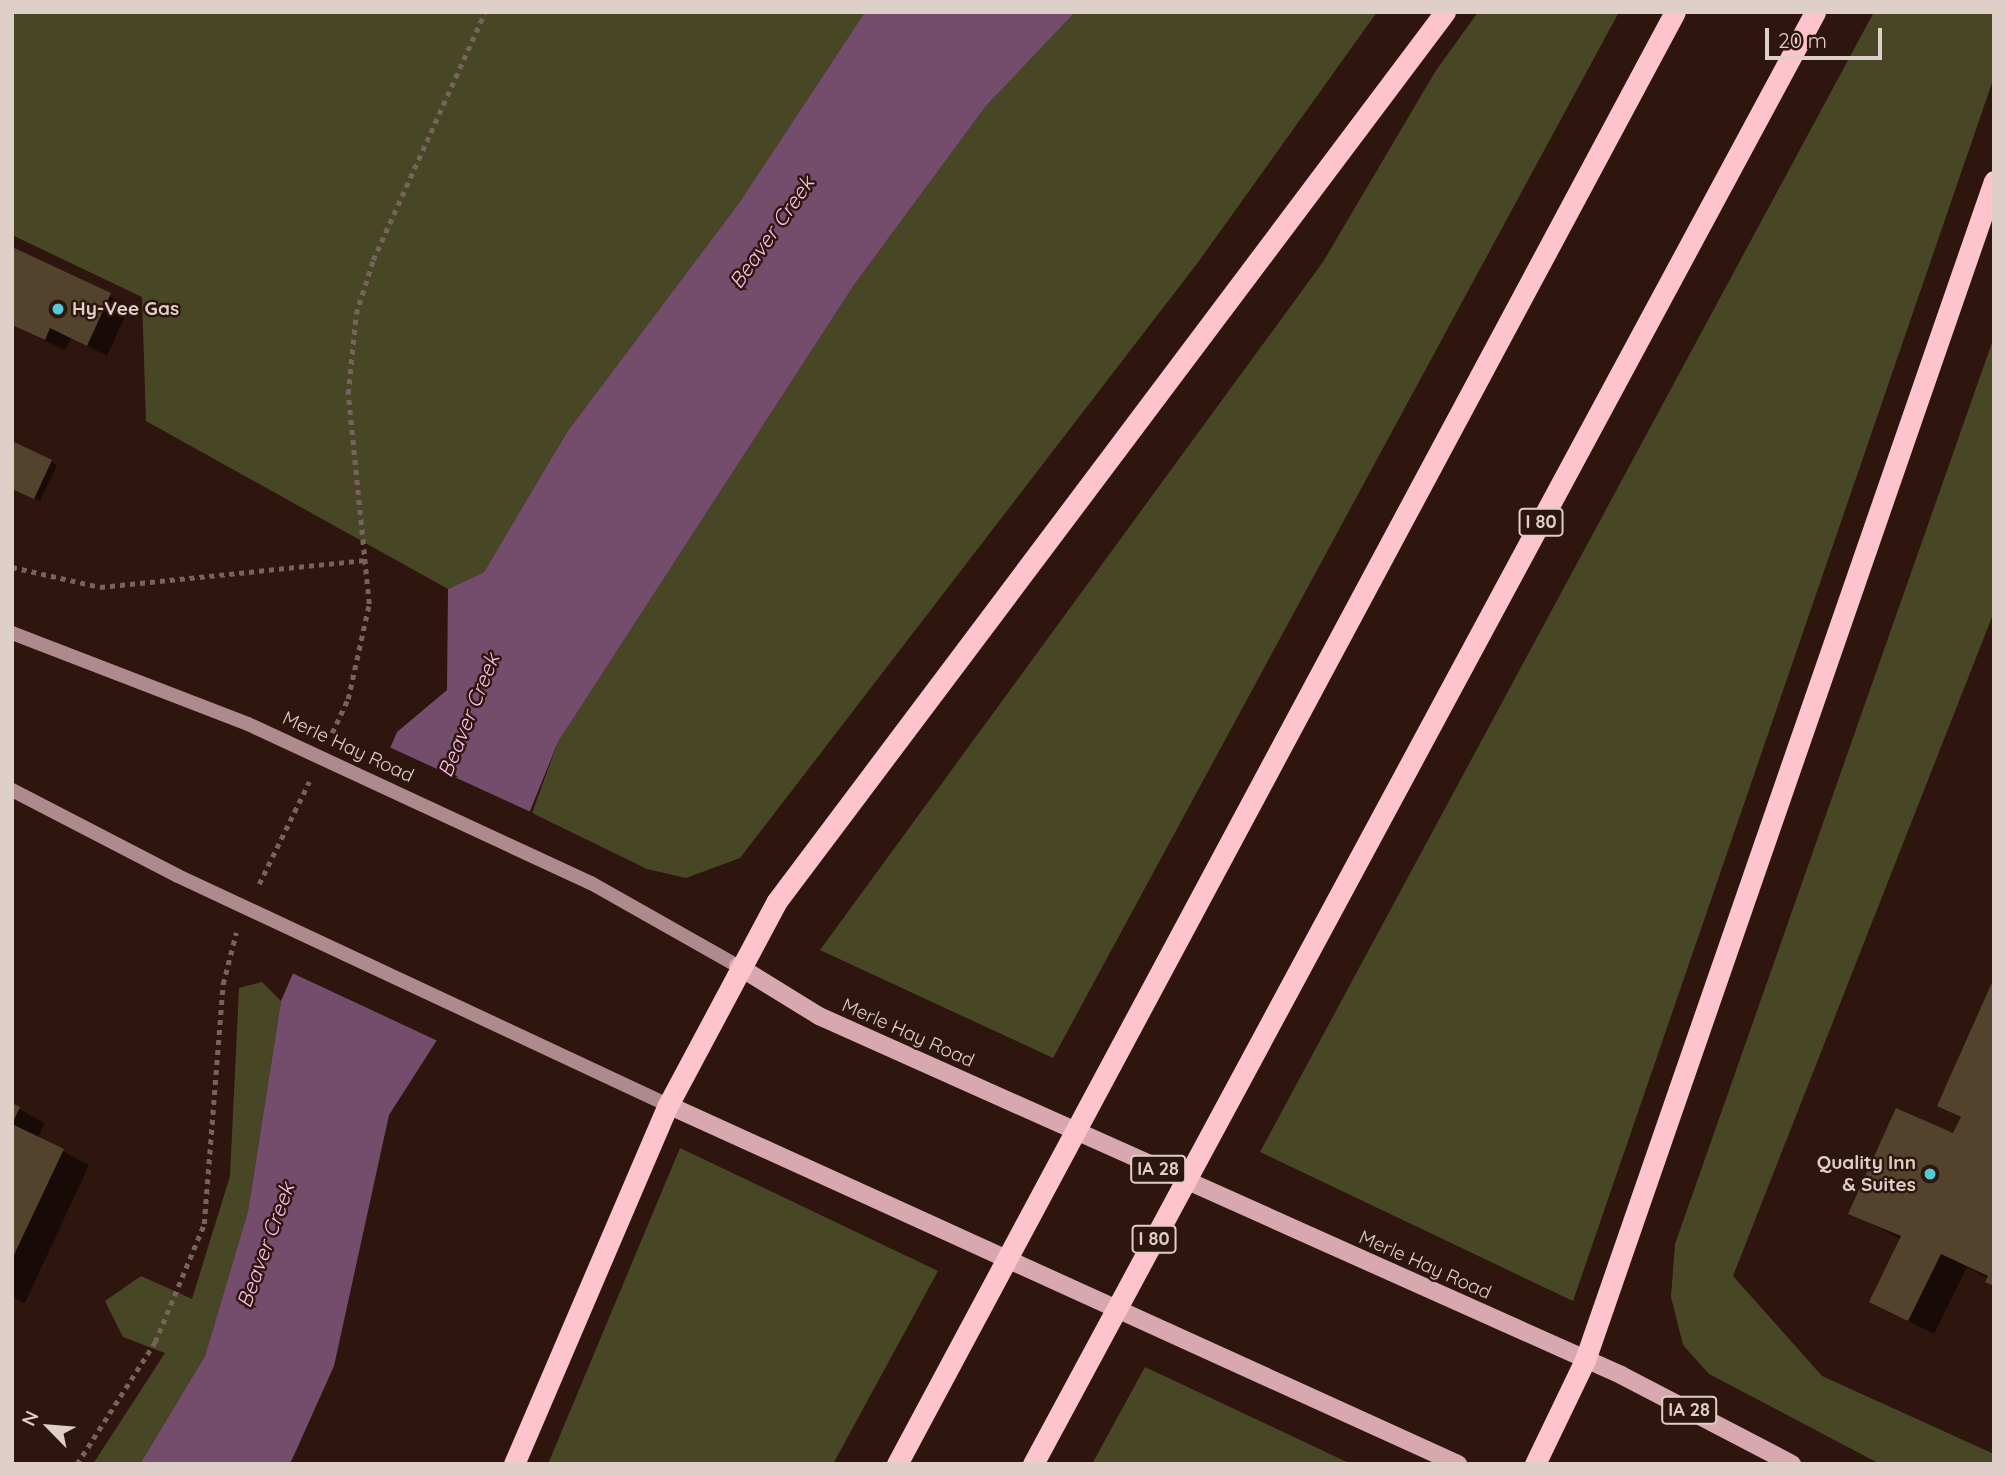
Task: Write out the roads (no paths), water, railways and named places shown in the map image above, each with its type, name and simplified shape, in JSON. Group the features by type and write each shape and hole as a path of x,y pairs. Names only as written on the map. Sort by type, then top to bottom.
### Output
{"highway":[{"path":"514,1464 667,1105 738,966 777,901 1445,12"},
{"path":"897,1464 1675,12"},
{"name":"I 80","path":"1037,1455 1815,12"},
{"path":"1535,1464 1585,1360 1994,181"}],"main road":[{"name":"Merle Hay Road","path":"12,633 248,724 591,883 738,966 819,1016 1585,1360 1792,1464"},
{"path":"12,790 178,876 520,1037 1458,1464"}],"water":[{"name":"Beaver Creek","path":"865,12 1075,12 986,106 854,285 558,742 437,1040 389,1115 334,1366 290,1464 140,1464 205,1356 248,1211 281,1001 397,732 447,690 448,589 484,572 567,432 739,203"}],"place":[{"name":"Hy-Vee Gas","path":"58,309"},
{"name":"Quality Inn & Suites","path":"1930,1174"}]}
